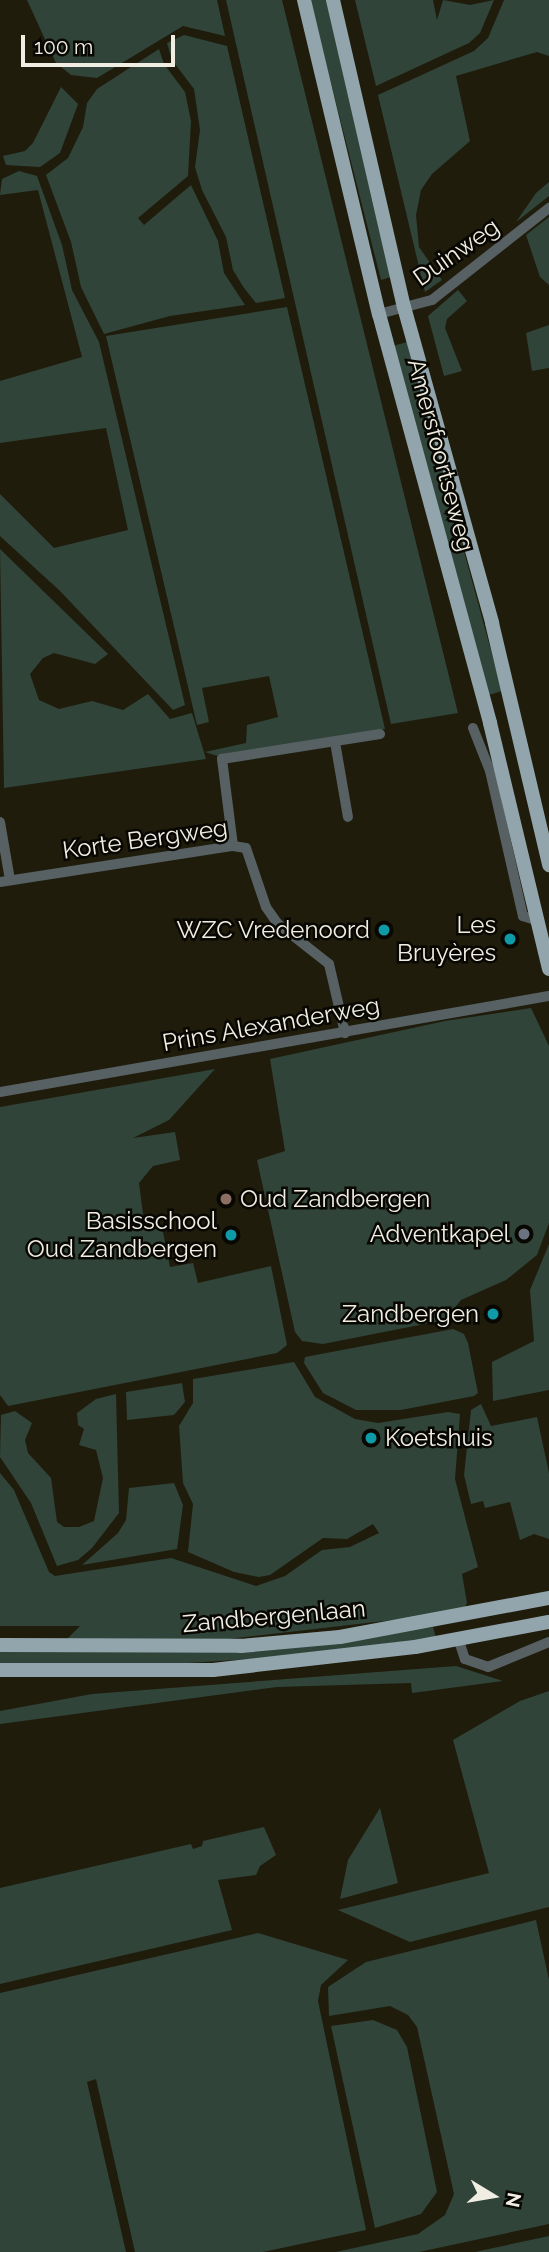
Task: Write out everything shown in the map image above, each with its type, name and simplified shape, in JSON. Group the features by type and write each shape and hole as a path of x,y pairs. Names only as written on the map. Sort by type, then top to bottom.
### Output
{"main road":[{"name":"Amersfoortseweg","path":"304,0 379,314 490,723 549,969"},
{"name":"Amersfoortseweg","path":"333,0 404,307 492,623 549,865"},
{"name":"Zandbergenlaan","path":"0,1645 241,1646 340,1637 549,1598"},
{"path":"456,1616 459,1641"},
{"name":"Zandbergenlaan","path":"0,1670 188,1672 459,1641 549,1622"}],"street":[{"name":"Duinweg","path":"379,314 432,300 549,208"},
{"name":"Amersfoortseweg","path":"473,727 490,771 523,916 538,921"},
{"path":"233,846 222,760 380,734"},
{"path":"335,742 348,817"},
{"path":"0,822 5,881"},
{"name":"Korte Bergweg","path":"5,881 233,846 246,848 266,907 277,923 329,964 345,1033"},
{"name":"Prins Alexanderweg","path":"0,1092 549,996"},
{"path":"459,1641 465,1659 488,1667 549,1642"}],"green space":[{"path":"27,0 217,0 225,36 183,26 97,78 71,75 56,63"},
{"path":"226,0 282,0 458,713 391,724"},
{"path":"310,0 327,0 391,277 381,280"},
{"path":"355,0 433,0 437,20 443,0 470,5 494,0 480,33 469,43 376,86"},
{"path":"504,0 549,0 549,56 537,52 456,76 470,141 432,174 421,190 416,215 419,247 442,280 425,292 378,95 474,51 488,38"},
{"path":"184,35 227,46 285,298 256,303 244,288 233,270 226,237 202,190 195,167 200,130 194,89 172,60 167,43"},
{"path":"159,49 164,64 185,92 191,121 188,176 138,218 144,225 191,185 218,241 224,273 245,305 170,316 104,334 81,287 71,242 46,175 68,158 83,127 87,103 97,89"},
{"path":"61,87 78,104 60,153 40,167 6,165 3,156 25,151 33,143"},
{"path":"19,171 37,176 62,245 72,290 99,342 185,705 173,710 60,591 0,536 0,494 54,548 128,530 106,428 0,443 0,381 82,357 38,190 0,195 2,179"},
{"path":"549,182 549,196 516,222 536,193"},
{"path":"549,217 549,285 540,277 526,235"},
{"path":"458,290 467,301 447,319 445,328 462,371 444,376 428,316"},
{"path":"287,307 385,729 227,759 205,752 246,743 247,725 278,717 269,676 202,688 209,722 197,725 106,336"},
{"path":"549,325 549,368 532,371 526,333"},
{"path":"407,342 502,691 489,695 393,346"},
{"path":"0,549 108,654 95,664 54,653 43,658 30,674 39,700 59,709 92,701 123,710 148,694 170,719 192,713 206,759 4,788"},
{"path":"531,1008 549,1046 549,1223 537,1255 506,1280 461,1300 445,1320 323,1344 302,1341 295,1332 257,1160 285,1151 270,1059 445,1021"},
{"path":"215,1069 169,1120 133,1138 175,1132 180,1160 153,1166 139,1183 144,1222 163,1232 170,1267 193,1263 198,1283 271,1266 287,1345 277,1353 8,1406 0,1395 0,1107"},
{"path":"549,1244 549,1390 493,1401 492,1362 534,1341 530,1290"},
{"path":"453,1329 464,1334 468,1343 478,1393 474,1396 401,1410 356,1410 323,1393 304,1363 305,1357"},
{"path":"294,1362 315,1397 355,1419 378,1423 448,1412 460,1414 455,1479 478,1567 462,1574 467,1603 462,1612 211,1641 66,1640 80,1626 0,1626 0,1473 14,1490 49,1572 55,1576 171,1558 256,1586 285,1576 322,1550 350,1547 379,1533 373,1524 347,1539 323,1538 270,1575 259,1577 234,1572 188,1552 193,1504 183,1483 179,1426 193,1403 193,1379"},
{"path":"182,1383 185,1402 174,1415 127,1420 126,1392"},
{"path":"116,1394 119,1513 92,1548 78,1560 57,1566 31,1503 0,1457 1,1415 15,1411 32,1423 25,1440 28,1453 51,1478 57,1522 64,1527 79,1527 94,1521 103,1478 96,1450 79,1445 84,1429 78,1425 77,1413 96,1399"},
{"path":"481,1404 491,1426 537,1417 549,1473 549,1539 534,1534 520,1540 510,1502 485,1508 483,1501 471,1504 464,1475 471,1410"},
{"path":"174,1483 183,1505 177,1549 82,1565 118,1533 126,1520 129,1488"},
{"path":"433,1627 436,1638 252,1659 124,1667 0,1667 0,1651 308,1643"},
{"path":"456,1666 503,1681 412,1693 411,1683 277,1687 0,1724 0,1711 92,1694"},
{"path":"549,1691 549,1907 410,1942 338,1910 489,1873 453,1740 520,1701"},
{"path":"380,1808 398,1883 340,1899 348,1860"},
{"path":"264,1827 276,1855 260,1866 256,1875 218,1880 232,1930 0,1984 0,1888 191,1844 193,1849 202,1846 203,1841"},
{"path":"536,1920 549,1980 549,2224 419,2252 336,2252 418,2234 445,2215 454,2194 417,2027 408,2015 390,2006 329,2016 328,1987 366,1962"},
{"path":"258,1933 348,1960 321,1985 318,2001 366,2230 263,2252 135,2252 96,2079 87,2082 126,2252 0,2252 0,1993"},
{"path":"373,2020 397,2030 407,2047 437,2192 421,2214 375,2228 331,2026"},
{"path":"549,2236 549,2252 475,2252 484,2250"}],"place":[{"name":"WZC Vredenoord","path":"384,930"},
{"name":"Les Bruyères","path":"510,939"},
{"name":"Oud Zandbergen","path":"226,1199"},
{"name":"Adventkapel","path":"524,1234"},
{"name":"Basisschool Oud Zandbergen","path":"231,1235"},
{"name":"Zandbergen","path":"493,1314"},
{"name":"Koetshuis","path":"371,1438"}]}
